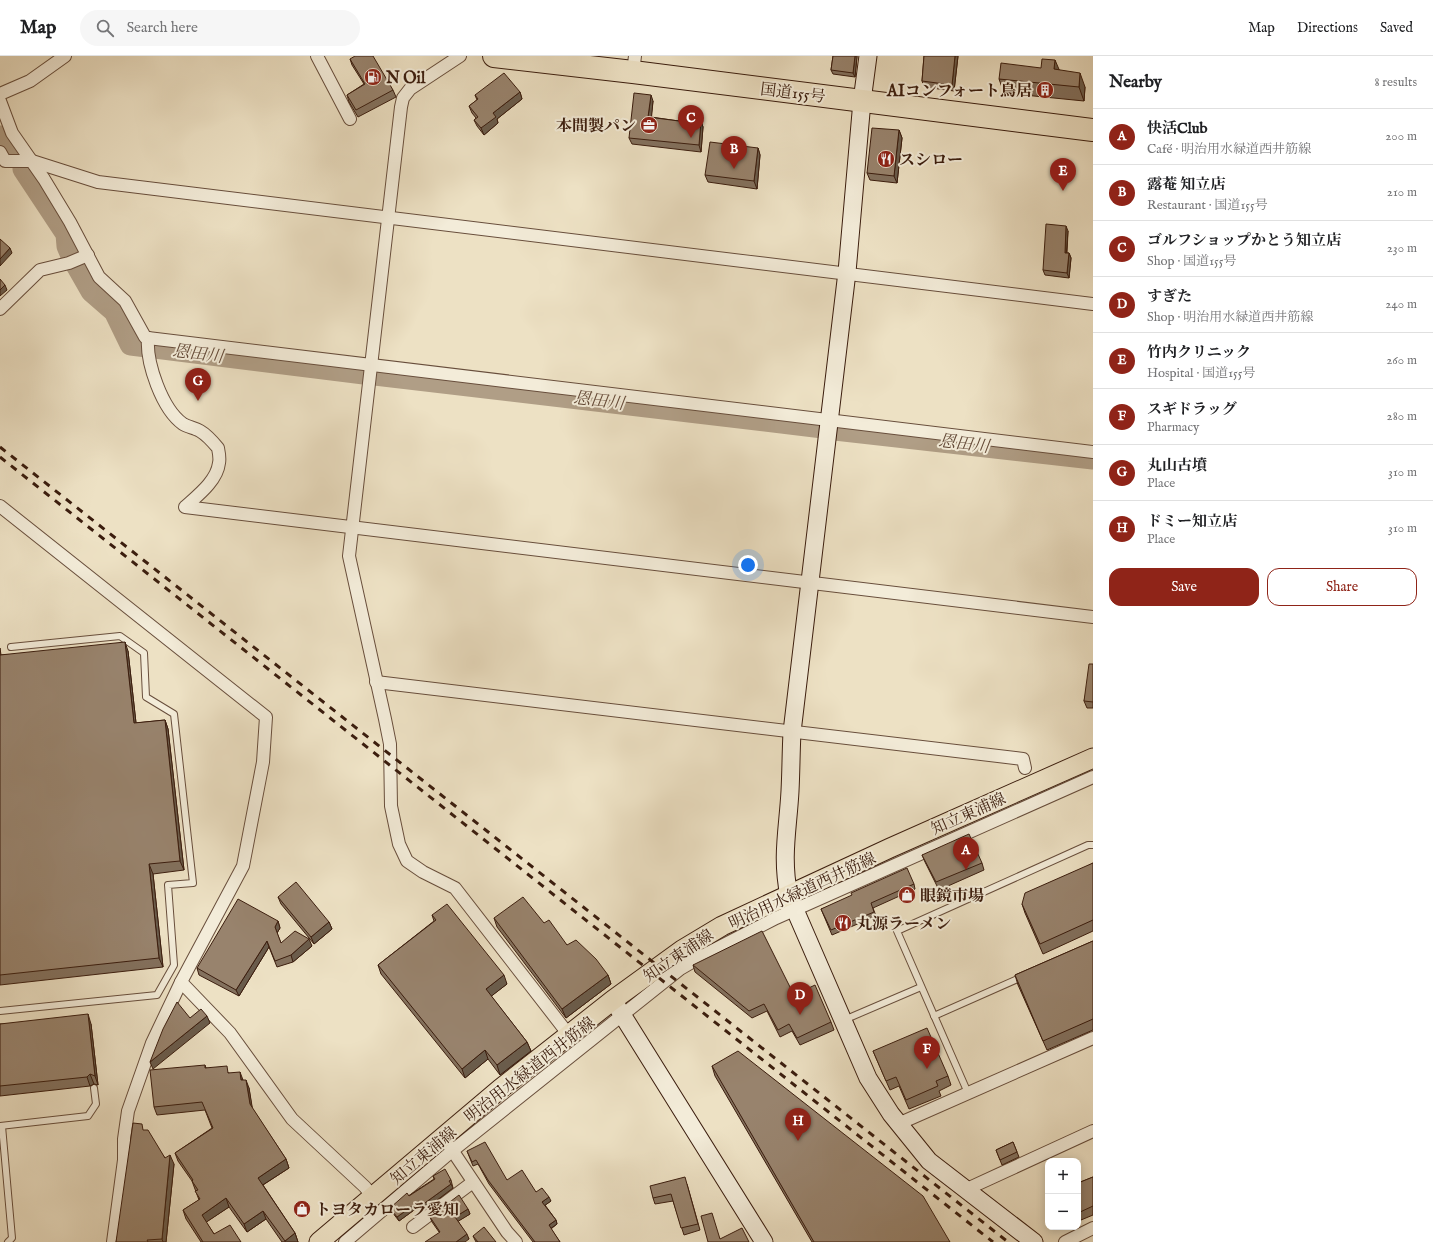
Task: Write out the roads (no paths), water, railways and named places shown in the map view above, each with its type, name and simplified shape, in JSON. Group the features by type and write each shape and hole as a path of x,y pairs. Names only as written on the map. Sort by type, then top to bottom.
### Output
{"highway":[{"name":"国道155号","path":"494,56 634,64 862,101 1093,130"}],"main road":[{"name":"知立東浦線","path":"319,1242 372,1196 448,1144 500,1089 569,1035 618,1008 682,950 722,926 792,902 890,848 1093,758"}],"street":[{"path":"0,94 30,81 65,56"},
{"path":"313,56 317,56 350,120"},
{"path":"460,56 410,89 403,98 349,556 390,744 391,806 399,844 407,861 423,872 455,888 569,1035"},
{"path":"868,56 862,101 847,272 792,732 790,792 784,842 784,873 792,902 868,1078 898,1124 929,1161 1034,1242"},
{"path":"0,101 12,133 44,179 99,277 125,301 145,337 160,390 170,412 184,424 201,432 218,448 219,464 214,476 200,494 185,507 1093,617"},
{"path":"0,152 5,161 32,161 98,182 847,272 1093,304"},
{"path":"0,309 40,270 69,263 88,255"},
{"path":"147,343 371,366 1093,452"},
{"path":"0,506 266,717 263,762 243,866 181,982 152,1043 128,1111 124,1139 124,1160 113,1242"},
{"path":"376,682 1023,759 1025,768"},
{"name":"明治用水緑道西井筋線","path":"792,902 1093,777"},
{"path":"181,982 230,1033 292,1119 365,1187 372,1196"},
{"path":"618,1008 764,1242"},
{"name":"明治用水緑道西井筋線","path":"345,1242 448,1144 618,1008"},
{"path":"898,1124 1093,1038"},
{"path":"967,1189 1093,1131"},
{"path":"448,1144 507,1232 516,1242"},
{"path":"413,1227 473,1182"},
{"path":"1065,1242 1093,1228"}],"lane":[{"path":"0,1011 157,995 174,965 168,885 193,883 174,714 146,697 144,653 120,636 11,647"},
{"path":"968,1093 897,931 1005,881 1088,845 1093,845"},
{"path":"934,1016 1028,974"},
{"path":"844,1020 921,987"},
{"path":"8,1242 12,1238 1,1126 88,1116 96,1104 94,1088"}],"waterway":[{"name":"恩田川","path":"0,137 14,155"},
{"name":"恩田川","path":"24,169 67,234 68,246 73,258"},
{"name":"恩田川","path":"76,263 92,291 115,311 131,344 364,373"},
{"name":"恩田川","path":"375,374 823,427"},
{"name":"恩田川","path":"835,429 1093,458"}],"railway":[{"path":"0,447 1008,1242"},
{"path":"0,457 993,1242"}],"place":[{"name":"N Oil","path":"373,77"},
{"name":"AIコンフォート鳥居","path":"1045,90"},
{"name":"本間製パン","path":"649,125"},
{"name":"ゴルフショップかとう知立店","path":"691,138"},
{"name":"スシロー","path":"886,159"},
{"name":"露菴 知立店","path":"734,169"},
{"name":"竹内クリニック","path":"1063,191"},
{"name":"丸山古墳","path":"198,401"},
{"name":"快活Club","path":"966,870"},
{"name":"眼鏡市場","path":"907,895"},
{"name":"丸源ラーメン","path":"843,923"},
{"name":"すぎた","path":"800,1015"},
{"name":"スギドラッグ","path":"927,1069"},
{"name":"ドミー知立店","path":"798,1141"},
{"name":"トヨタカローラ愛知","path":"302,1209"}]}
